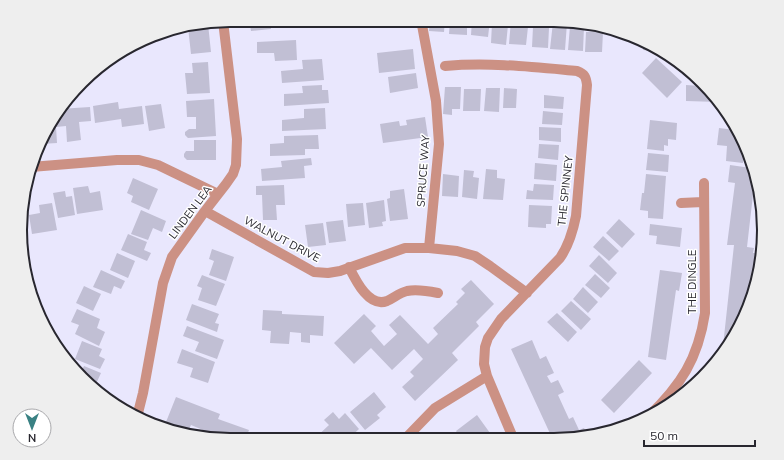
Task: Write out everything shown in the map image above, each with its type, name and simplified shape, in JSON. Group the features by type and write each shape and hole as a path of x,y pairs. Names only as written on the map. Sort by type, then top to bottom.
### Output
{"street":[{"name":"LINDEN LEA","path":"139,411 166,270 172,257 204,211 233,174 237,155 237,139 224,27"},
{"name":"SPRUCE WAY","path":"422,27 436,101 439,144 429,248"},
{"name":"THE SPINNEY","path":"445,66 473,64 514,65 577,71 583,73 586,78 587,85 576,216 573,231 566,250 501,320 488,338 484,364 511,433"},
{"path":"38,166 116,160 139,160 158,165 218,194"},
{"name":"THE DINGLE","path":"665,400 682,378 693,359 702,333 705,313 704,183"},
{"path":"681,203 703,202"},
{"name":"WALNUT DRIVE","path":"204,211 314,272 328,273 340,271 405,248 429,248 457,251 475,256 527,293"},
{"path":"349,267 355,280 371,300 379,303 388,301 399,294 409,291 422,290 438,293"},
{"path":"411,433 435,408 488,376"}],"building":[{"path":"250,27 271,27 271,29 251,31"},
{"path":"429,27 444,27 444,32 429,31"},
{"path":"450,27 467,27 467,35 449,34"},
{"path":"472,27 489,27 488,37 471,35"},
{"path":"492,27 508,27 506,45 491,43"},
{"path":"510,27 528,27 526,45 509,44"},
{"path":"533,27 549,28 548,48 532,47"},
{"path":"552,27 567,27 565,50 550,49"},
{"path":"570,27 584,30 583,51 568,50"},
{"path":"208,28 211,52 191,54 188,31"},
{"path":"586,32 603,33 602,52 585,52"},
{"path":"296,40 297,60 275,61 274,53 257,53 257,42"},
{"path":"413,49 415,69 379,73 377,53"},
{"path":"656,58 682,82 667,98 642,73"},
{"path":"322,59 324,80 282,83 281,71 303,69 302,60"},
{"path":"208,62 210,93 187,94 185,73 193,73 192,63"},
{"path":"416,73 418,88 390,93 388,77"},
{"path":"322,85 322,90 328,90 329,103 284,106 284,94 303,93 302,86"},
{"path":"686,85 698,86 712,102 686,101"},
{"path":"445,87 461,87 460,109 452,109 452,115 443,114"},
{"path":"486,88 500,88 499,112 484,111"},
{"path":"504,88 517,89 516,108 503,108"},
{"path":"464,89 481,89 480,111 463,111"},
{"path":"544,95 564,97 563,109 544,108"},
{"path":"214,99 216,136 188,138 185,135 185,132 189,129 196,129 196,117 187,117 186,101"},
{"path":"118,102 119,109 142,106 144,124 122,127 121,119 95,123 93,106"},
{"path":"161,104 165,128 149,131 145,106"},
{"path":"90,107 91,121 79,122 81,140 67,142 66,126 56,127 57,143 46,144 54,128 67,108"},
{"path":"325,108 326,129 282,131 282,120 304,118 304,109"},
{"path":"543,111 563,113 562,125 542,124"},
{"path":"425,117 428,137 383,143 380,124 399,121 400,126 407,125 406,120"},
{"path":"650,120 677,123 676,140 668,139 668,146 664,145 664,151 647,149"},
{"path":"539,127 561,128 561,142 539,140"},
{"path":"719,128 730,129 742,152 743,163 726,161 727,146 717,145"},
{"path":"318,135 319,149 305,149 305,155 270,156 270,144 284,143 284,136"},
{"path":"194,140 216,140 216,160 187,160 184,157 184,154 186,151 194,151"},
{"path":"539,144 559,145 558,160 538,158"},
{"path":"648,153 669,155 668,172 646,170"},
{"path":"311,158 312,165 304,166 305,178 262,181 261,169 282,167 281,161"},
{"path":"535,163 557,165 556,181 534,179"},
{"path":"730,165 747,167 753,192 747,247 754,248 753,253 755,253 750,283 742,308 723,342 734,245 727,245 735,183 728,182"},
{"path":"486,169 497,170 497,178 505,179 503,200 483,199"},
{"path":"464,170 474,171 473,177 479,178 477,199 462,197"},
{"path":"443,174 459,176 458,197 442,196"},
{"path":"646,174 666,176 663,219 648,218 648,211 640,210"},
{"path":"133,178 158,189 149,210 131,202 133,196 127,193"},
{"path":"534,184 554,185 553,200 526,199 527,190 533,191"},
{"path":"284,185 285,205 276,205 277,220 263,220 262,195 256,195 256,186"},
{"path":"88,186 90,193 100,191 103,210 77,214 73,188"},
{"path":"404,189 408,219 390,221 387,199 390,198 390,191"},
{"path":"65,191 66,197 72,196 75,215 58,218 53,193"},
{"path":"384,200 386,221 382,222 383,226 369,228 366,203"},
{"path":"52,203 57,230 32,234 29,215 40,213 39,205"},
{"path":"363,203 365,225 348,227 346,204"},
{"path":"529,205 552,206 551,224 546,224 546,228 528,227"},
{"path":"141,210 166,221 162,232 153,228 148,240 131,234"},
{"path":"619,219 635,234 622,248 606,233"},
{"path":"343,220 346,241 329,243 326,222"},
{"path":"323,223 326,245 308,247 305,225"},
{"path":"650,224 682,228 680,247 656,244 657,236 649,235"},
{"path":"128,234 147,242 144,250 151,253 147,261 121,250"},
{"path":"603,236 619,251 609,261 593,247"},
{"path":"212,249 234,257 226,281 209,275 214,261 209,259"},
{"path":"117,253 135,261 128,278 110,270"},
{"path":"599,255 617,273 608,283 589,266"},
{"path":"101,270 125,281 121,289 114,286 111,294 93,287"},
{"path":"660,270 682,273 679,291 676,290 666,360 648,357"},
{"path":"595,274 610,288 601,298 585,285"},
{"path":"202,275 225,284 216,306 198,300 202,288 197,286"},
{"path":"471,280 494,304 476,322 479,326 452,353 458,360 415,401 402,387 414,376 410,372 423,359 414,349 392,370 371,348 354,364 334,343 364,314 376,326 371,331 384,346 397,334 389,325 400,315 428,344 438,334 433,328 458,304 456,302 465,293 461,289"},
{"path":"84,286 101,294 93,311 76,303"},
{"path":"583,287 598,302 588,313 573,299"},
{"path":"571,301 591,319 581,330 561,311"},
{"path":"192,304 219,314 215,323 219,324 217,332 186,320"},
{"path":"77,309 100,319 97,328 105,332 99,346 75,334 79,325 71,322"},
{"path":"263,310 282,311 282,314 324,316 323,336 310,335 310,343 301,342 301,333 290,332 289,344 270,343 271,331 262,330"},
{"path":"557,313 577,332 568,342 547,322"},
{"path":"187,326 224,340 217,359 195,351 199,342 183,336"},
{"path":"532,340 540,359 546,356 554,373 547,376 551,383 558,380 564,392 558,395 569,419 573,417 579,430 584,428 585,430 567,433 550,433 511,349"},
{"path":"82,341 102,349 99,356 105,359 100,369 75,359"},
{"path":"182,349 215,362 208,383 190,377 193,368 177,363"},
{"path":"639,360 652,373 614,413 601,400"},
{"path":"84,366 101,373 96,383 86,374 82,370"},
{"path":"374,392 386,407 377,415 380,418 365,430 350,412"},
{"path":"176,397 220,414 218,419 249,430 248,433 217,433 203,431 191,425 189,429 166,422"},
{"path":"333,412 339,419 345,413 359,429 355,433 320,433 329,425 324,420"},
{"path":"477,415 490,433 457,433 456,431"}]}
